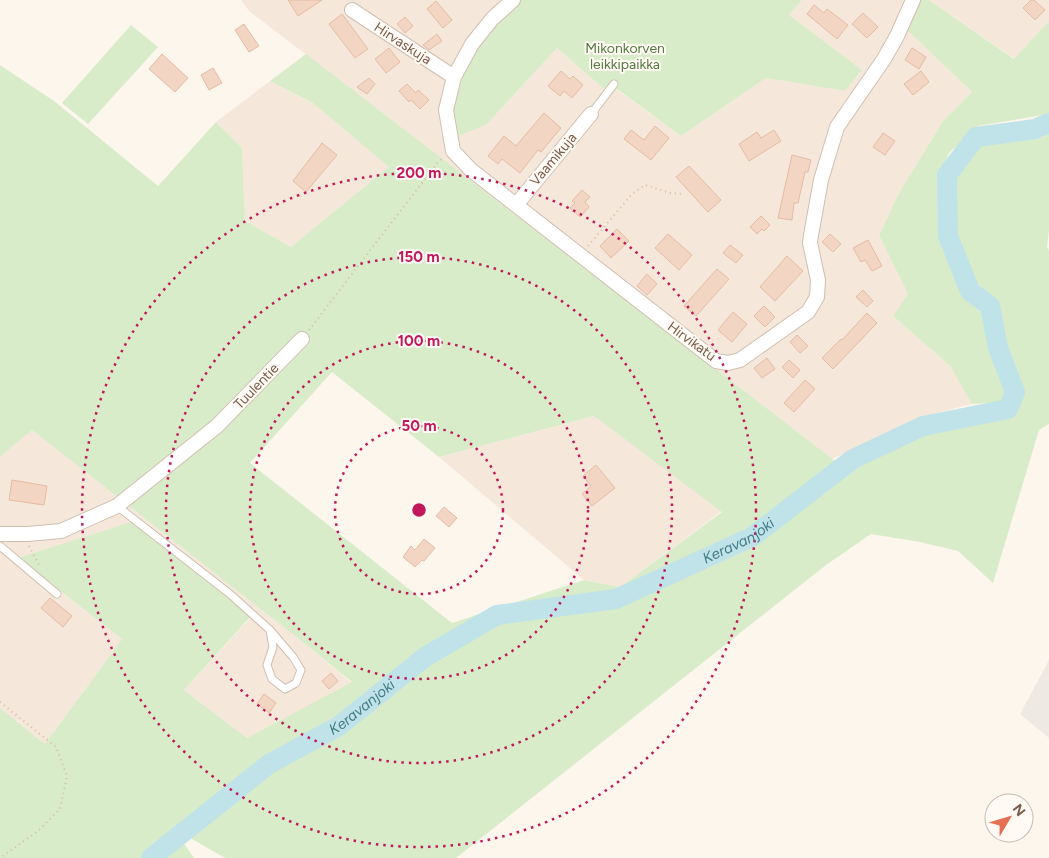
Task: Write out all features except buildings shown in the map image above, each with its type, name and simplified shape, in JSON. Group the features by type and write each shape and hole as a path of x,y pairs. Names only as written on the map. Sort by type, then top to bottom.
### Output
{"street":[{"path":"453,151 446,110 454,77 472,44 492,19 513,0"},
{"name":"Hirvikatu","path":"453,151 471,170 716,361 728,363 740,360 808,312 816,297 818,280 810,242 821,180 837,126 884,59 897,36 913,0"},
{"name":"Hirvaskuja","path":"352,10 454,77"},
{"name":"Vaamikuja","path":"516,205 591,114"},
{"name":"Tuulentie","path":"0,534 61,531 117,506 217,426 302,339"}],"lane":[{"path":"591,114 614,84"},
{"path":"117,506 230,594 270,630 293,656 301,670 296,683 285,689 272,679 267,665 273,647 270,630"},
{"path":"0,546 57,594"}],"path":[{"path":"302,339 438,162 453,151"},
{"path":"580,255 632,194 646,185 670,193 683,194"},
{"path":"28,534 30,549 40,566"},
{"path":"0,702 56,748 67,776 60,809 38,830 0,858"}],"shaded area":[{"path":"241,0 520,0 508,11 487,124 557,48 604,89 587,109 594,114 616,89 681,136 766,78 845,91 862,70 789,15 802,0 919,0 907,30 972,92 943,121 899,193 879,235 908,294 894,317 950,366 972,404 921,417 832,459 249,11"},
{"path":"929,0 1049,0 1049,21 1015,59"},
{"path":"270,81 313,103 390,167 291,247 245,221 242,148 216,122"},
{"path":"594,416 722,511 620,587 584,580 439,457"},
{"path":"32,430 352,683 247,738 184,690 251,617 18,558 122,639 45,744 0,708 0,457"},
{"path":"1049,660 1049,738 1020,714"}],"green space":[{"name":"Mikonkorven leikkipaikka","path":"520,0 802,0 789,15 862,70 845,91 766,78 681,136 617,89 593,115 587,110 604,89 557,48 487,124 456,137 452,110 459,80 467,64 486,36"},
{"path":"919,0 929,0 1014,59 1049,21 1049,114 978,126 949,153 938,177 939,240 962,295 982,313 991,349 1006,390 1002,402 972,404 950,366 893,316 908,294 879,235 899,193 943,121 972,92 907,30"},
{"path":"131,25 158,47 88,124 62,103"},
{"path":"306,54 848,471 924,435 1012,415 1022,390 1015,365 1003,336 996,301 975,281 956,233 955,178 979,145 1040,138 1049,134 1049,229 1047,247 1049,250 1049,424 1039,430 993,583 958,551 920,542 871,534 826,565 456,858 225,858 173,828 194,858 0,858 0,708 45,744 122,639 18,558 131,522 251,616 184,690 247,738 352,682 32,430 0,457 0,65 54,101 158,186 216,122 242,148 245,221 291,247 389,167 313,103 270,81","holes":["332,372 439,457 594,416 722,512 620,587 584,580 452,623 250,463"]}],"waterway":[{"name":"Keravanjoki","path":"151,858 269,764 339,726 425,657 497,615 616,599 752,537 853,459 923,426 1008,409 1015,392 998,348 990,306 970,291 948,236 947,175 976,137 1035,129 1049,123"}]}
